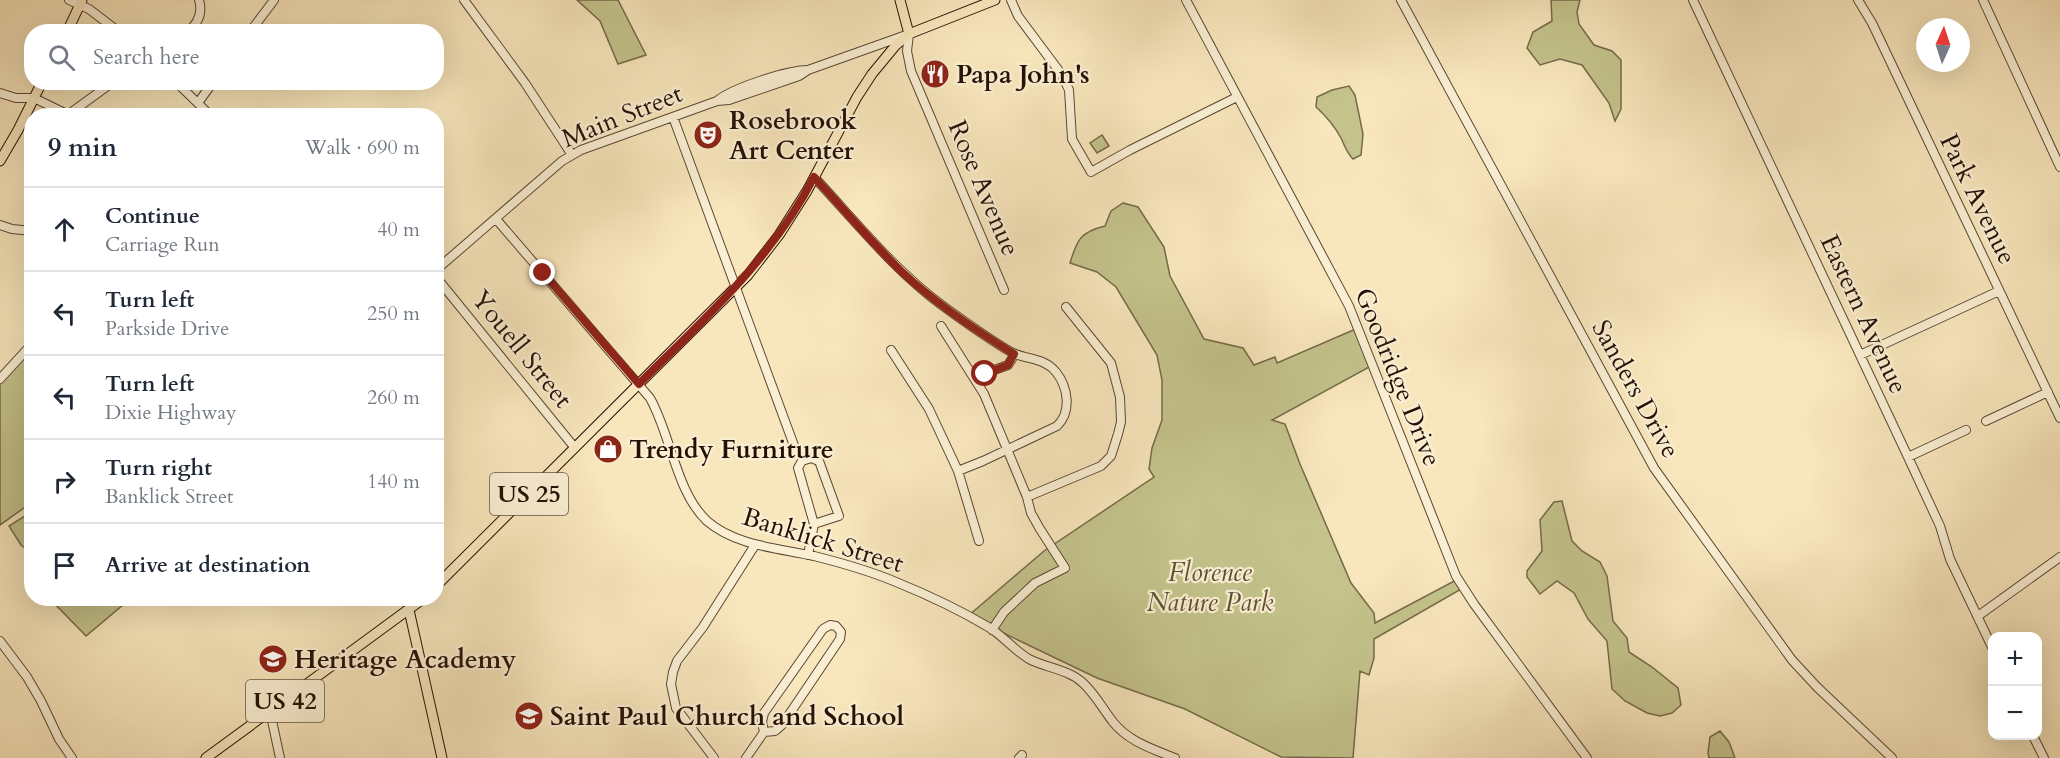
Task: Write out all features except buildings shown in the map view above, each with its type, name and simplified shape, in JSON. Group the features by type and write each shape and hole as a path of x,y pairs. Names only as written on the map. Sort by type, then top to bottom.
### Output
{"main road":[{"path":"900,0 909,34"},
{"name":"US 25","path":"444,578 736,287 779,235 861,91 886,57 909,34 995,0"},
{"path":"71,24 81,2"},
{"path":"29,108 38,90"},
{"path":"0,161 24,117"},
{"path":"415,606 410,610 441,757"},
{"name":"US 42","path":"206,758 410,610"}],"street":[{"path":"69,0 81,2 109,24"},
{"path":"196,24 201,11 199,0"},
{"path":"256,24 274,0"},
{"path":"464,0 531,92 572,155"},
{"path":"1011,0 1018,16 1062,75 1069,90 1072,139 1091,172 1130,150 1238,97"},
{"name":"Goodridge Drive","path":"1186,0 1349,306 1456,576 1587,758"},
{"name":"Sanders Drive","path":"1401,0 1654,468 1792,660 1892,758"},
{"name":"Eastern Avenue","path":"1693,0 1940,526 1950,559 1988,638"},
{"name":"Park Avenue","path":"1858,0 1872,23 2060,418"},
{"path":"1983,0 2060,167"},
{"name":"Main Street","path":"444,263 562,161 581,150 717,101 725,94 797,70 808,70 909,34"},
{"name":"Rose Avenue","path":"909,34 907,51 911,71 1004,290"},
{"path":"79,108 103,90"},
{"path":"184,90 203,108"},
{"path":"198,103 207,90"},
{"path":"0,93 16,98 34,98 55,108"},
{"path":"673,117 796,451"},
{"path":"814,177 922,290 1014,354 1040,360 1052,368 1062,381 1067,403 1064,416 1057,426 958,471"},
{"name":"Banklick Street","path":"496,219 639,384 658,413 681,478 698,509 707,520 719,529 755,545 844,564 895,582 968,616 992,630 1018,652 1083,682 1114,724 1134,741 1175,758"},
{"path":"0,225 24,230"},
{"name":"Youell Street","path":"444,287 575,448"},
{"path":"1860,355 1999,291"},
{"path":"1027,497 1101,466 1111,456 1121,422 1120,397 1111,363 1066,307"},
{"path":"941,326 984,394 1027,497 1031,513 1065,568 1035,583 1004,612 992,630"},
{"path":"891,350 929,409 958,471 979,541"},
{"path":"0,379 24,353"},
{"path":"975,377 1008,365 1014,354"},
{"path":"1986,421 2048,392"},
{"path":"1908,457 1966,430"},
{"path":"808,555 814,524 798,468 802,461 811,458 819,461 839,516 814,524"},
{"path":"714,758 675,708 672,691 673,672 677,661 703,627 755,545"},
{"path":"1978,616 2060,557"},
{"path":"409,606 410,610"},
{"path":"746,758 764,732 762,722 764,713 823,629 830,625 836,626 841,632 840,639 782,725 775,731 764,732"},
{"path":"0,641 27,677 72,758"},
{"path":"270,711 280,758"},
{"path":"2035,740 2044,758"}],"green space":[{"path":"577,0 618,0 646,55 618,64 600,21"},
{"path":"1551,0 1580,0 1577,12 1579,24 1594,45 1612,51 1621,60 1621,109 1615,121 1609,103 1582,65 1560,59 1540,65 1527,48 1533,32 1552,21"},
{"path":"1349,86 1355,95 1363,134 1361,155 1353,159 1333,125 1316,107 1317,97"},
{"path":"1102,135 1109,146 1097,153 1090,143"},
{"name":"Florence Nature Park","path":"1123,203 1138,207 1164,247 1170,276 1204,339 1243,348 1254,365 1275,357 1277,363 1358,328 1373,365 1272,420 1285,424 1351,583 1374,613 1375,623 1458,579 1463,588 1374,639 1374,658 1369,675 1360,671 1353,758 1281,757 1185,709 1097,678 968,616 1044,551 1154,477 1149,469 1152,448 1162,420 1162,380 1157,355 1116,287 1097,272 1070,263 1081,238 1090,231 1105,226 1111,211"},
{"path":"24,352 24,508 0,525 0,379"},
{"path":"1562,501 1572,541 1582,551 1600,562 1607,576 1613,621 1627,638 1629,652 1678,688 1681,705 1672,713 1660,716 1647,713 1625,701 1612,689 1607,641 1588,619 1574,593 1557,581 1540,594 1527,577 1527,571 1542,551 1540,520 1554,502"},
{"path":"24,516 24,547 21,545 9,526"},
{"path":"57,606 122,606 86,636"},
{"path":"1720,731 1729,742 1735,758 1709,758 1710,737"}],"place":[{"name":"Papa John's","path":"935,74"},
{"name":"Rosebrook Art Center","path":"708,135"},
{"name":"Trendy Furniture","path":"608,449"},
{"name":"Heritage Academy","path":"273,659"},
{"name":"Saint Paul Church and School","path":"529,716"}],"route":[{"path":"543,273 639,384 748,274 779,235 814,177 922,290 1014,354 1008,365 985,374"}]}
